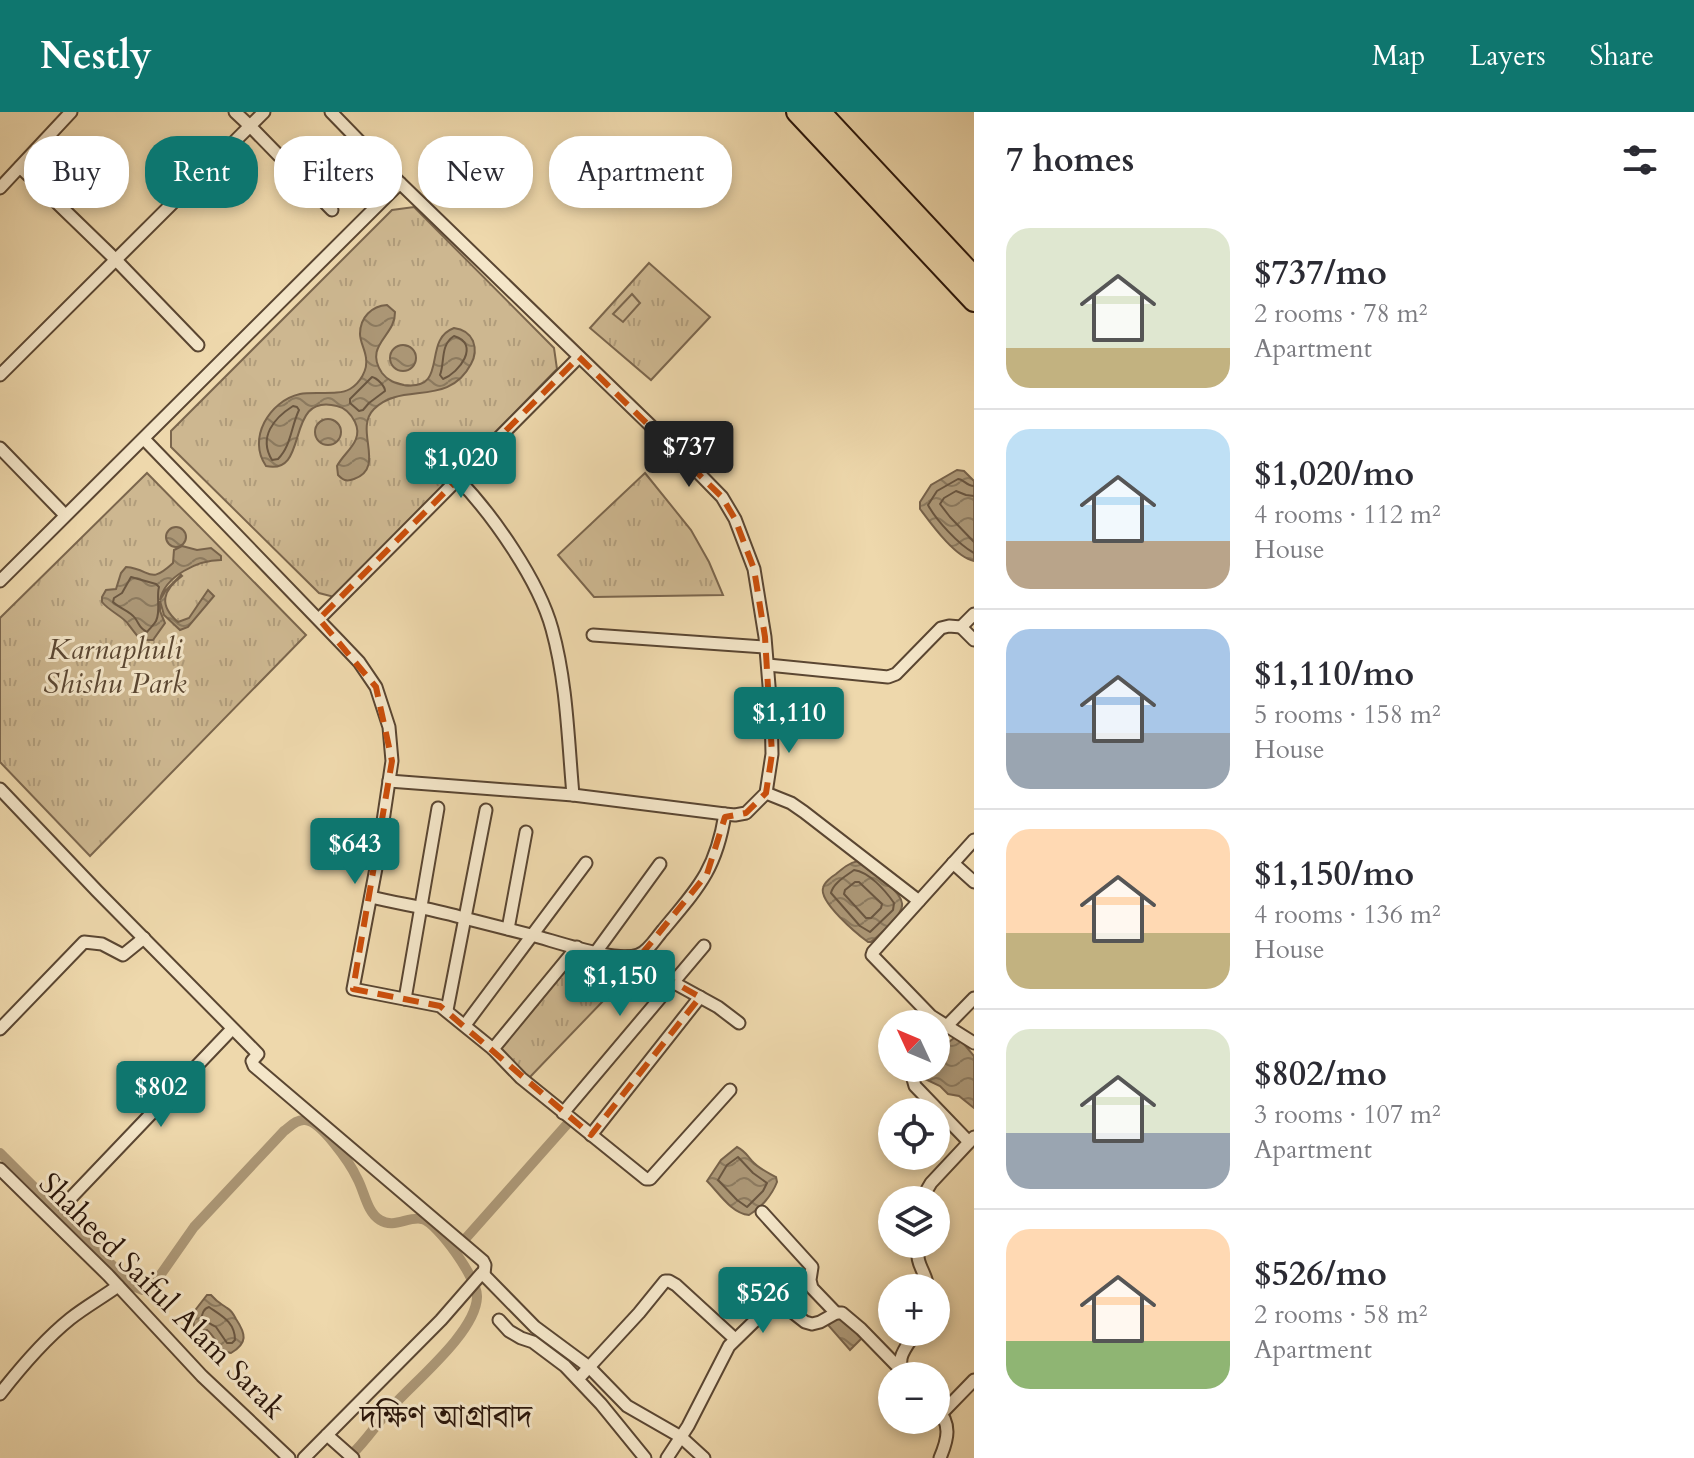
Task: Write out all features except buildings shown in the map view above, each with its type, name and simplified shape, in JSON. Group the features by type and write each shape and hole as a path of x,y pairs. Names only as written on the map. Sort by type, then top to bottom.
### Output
{"highway":[{"path":"797,112 974,301"},
{"path":"806,112 974,292"},
{"path":"821,112 974,275"}],"street":[{"path":"0,188 71,112"},
{"path":"235,112 332,210"},
{"path":"0,375 264,112"},
{"path":"331,112 354,136"},
{"path":"20,167 198,345"},
{"path":"389,781 573,795 735,815 746,813 766,793 772,754 768,665 754,569 735,519 722,497 402,185"},
{"path":"0,581 375,208"},
{"path":"319,619 579,357"},
{"path":"144,439 319,619 359,662 376,687 389,727 392,761 353,989 447,1010 563,1113 643,1177 650,1179 730,1090"},
{"path":"0,448 65,515"},
{"path":"458,479 489,516 534,583 552,629 563,688 573,795"},
{"path":"961,627 974,614"},
{"path":"768,665 888,677 896,674 941,628 961,627 974,640"},
{"path":"593,635 765,647"},
{"path":"0,789 258,1054 252,1061 254,1066 485,1265 482,1275 462,1297 329,1437 304,1458"},
{"path":"766,793 804,812 919,901"},
{"path":"405,999 438,808"},
{"path":"447,1010 486,810"},
{"path":"371,897 596,952 627,957 639,955 696,891 707,874 715,857 725,814"},
{"path":"508,929 526,832"},
{"path":"925,1010 872,955 974,840"},
{"path":"465,1025 586,863"},
{"path":"953,863 974,882"},
{"path":"596,952 660,864"},
{"path":"0,1029 84,942 102,944 123,955 144,938"},
{"path":"563,1113 704,946"},
{"path":"493,1049 577,947"},
{"path":"627,957 718,1007 739,1023"},
{"path":"591,1135 700,997"},
{"path":"950,1024 974,998"},
{"path":"64,1205 232,1029"},
{"path":"950,1029 974,1043"},
{"path":"914,1082 971,1139 929,1186"},
{"name":"Shaheed Saiful Alam Sarak","path":"0,1169 59,1225 202,1376 289,1458"},
{"path":"762,1212 812,1267 812,1288 836,1313"},
{"path":"482,1275 538,1330 589,1367 632,1410 681,1437 704,1458"},
{"path":"578,1379 665,1281 669,1281 735,1339"},
{"path":"0,1394 53,1334 118,1286"},
{"path":"667,1458 722,1357 735,1339 766,1310 783,1307 812,1324 842,1313 893,1362"},
{"path":"499,1320 509,1331 533,1342 565,1366 645,1458"},
{"path":"950,1401 974,1380"},
{"path":"940,1458 948,1434"},
{"path":"329,1437 352,1457"}],"highlighted area":[{"path":"579,357 722,497 735,519 754,569 765,637 772,754 766,793 746,813 725,817 707,874 636,961 700,997 591,1135 440,1006 353,989 392,761 376,687 319,619"}],"green space":[{"path":"414,207 554,348 557,369 334,597 319,593 171,447 171,431 392,210"},
{"path":"649,263 710,317 651,380 590,328"},
{"path":"632,294 640,303 623,322 613,314"},
{"name":"Karnaphuli Shishu Park","path":"147,473 306,635 90,856 0,762 0,618"},
{"path":"645,473 691,530 723,595 594,597 558,555"},
{"path":"578,952 630,973 529,1078 498,1048"}],"water":[{"path":"387,305 395,312 394,320 376,355 384,376 404,385 418,385 427,380 439,343 444,334 454,328 467,333 475,347 472,361 461,377 450,386 398,396 374,409 367,427 368,466 354,479 345,480 338,475 337,466 355,440 357,429 350,414 337,406 320,405 309,411 288,459 280,466 266,466 259,444 264,422 279,404 289,398 300,394 345,391 354,386 366,367 360,337 362,322 372,310"},
{"path":"403,345 412,349 416,358 412,367 403,371 394,367 390,358 394,349"},
{"path":"328,419 337,423 341,432 337,441 328,445 319,441 315,432 319,423"},
{"path":"957,470 964,471 974,481 974,561 952,547 920,509 920,502 931,485"},
{"path":"176,527 183,530 186,537 183,544 176,547 169,544 166,537 169,530"},
{"path":"182,546 197,550 211,548 221,556 221,560 202,563 184,571 168,584 160,600 181,575 165,598 168,610 178,622 189,618 208,590 214,596 188,627 180,630 164,615 160,601 165,623 153,640 141,640 126,621 102,602 102,597 106,590 116,589 126,567 159,574 173,563 174,550"},
{"path":"858,861 894,890 902,904 896,919 871,942 840,917 823,894 828,880"},
{"path":"959,1038 974,1056 974,1108 959,1096 948,1094 932,1082 950,1082 950,1041"},
{"path":"737,1147 757,1166 776,1177 777,1182 766,1201 749,1215 731,1207 707,1181 721,1160"},
{"path":"207,1295 230,1310 242,1329 243,1342 231,1353 223,1350 207,1330 200,1331 194,1326 193,1313"},
{"path":"840,1316 863,1337 850,1350 828,1325"}],"waterway":[{"path":"0,1153 133,1286 143,1290 159,1277 194,1227 284,1131 302,1120 319,1127 342,1153 376,1217 390,1223 422,1219 437,1230 471,1278 477,1297 474,1311 456,1340 348,1458"},
{"path":"458,1247 569,1122"}],"district":[{"name":"দক্ষিণ আগ্রাবাদ","path":"446,1417"}]}
